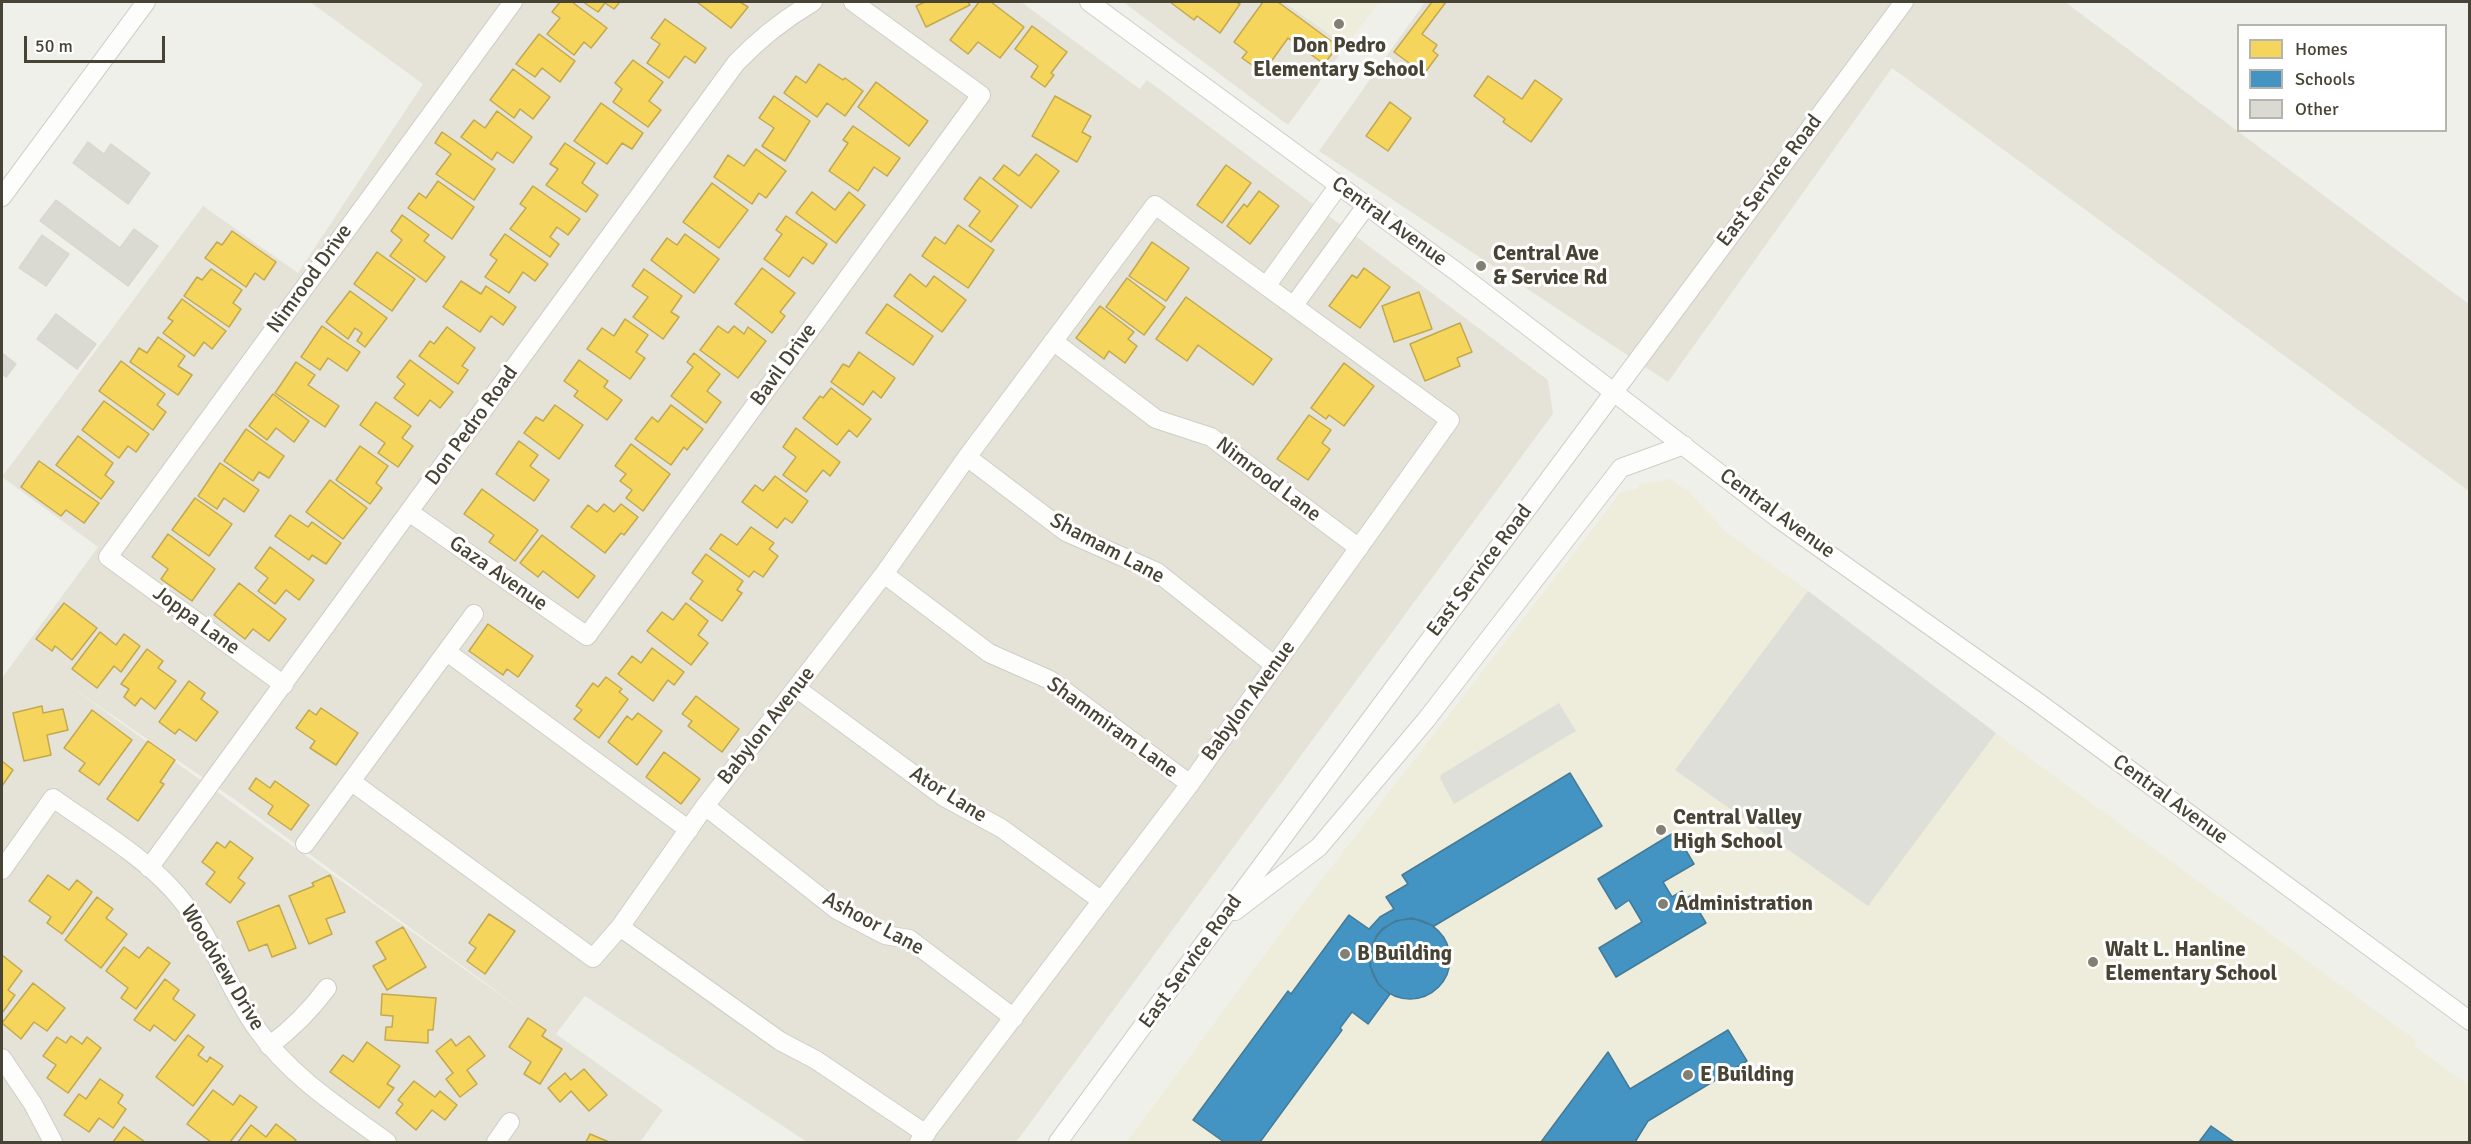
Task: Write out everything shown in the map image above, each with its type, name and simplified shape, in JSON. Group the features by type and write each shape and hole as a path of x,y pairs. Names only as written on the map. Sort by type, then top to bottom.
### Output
{"street":[{"path":"2,197 146,2"},
{"name":"Nimrood Drive","path":"108,557 513,2"},
{"name":"Don Pedro Road","path":"149,868 736,63 785,19 813,2"},
{"name":"Bavil Drive","path":"586,636 981,95 853,2"},
{"name":"Central Avenue","path":"1089,2 1339,185 1779,519 2030,697 2469,1021"},
{"name":"East Service Road","path":"1058,1143 1904,2"},
{"path":"1267,285 1339,185"},
{"name":"Babylon Avenue","path":"352,782 593,958 620,927 705,806 884,574 1155,205 1450,420 1190,784 923,1138 816,1060 780,1041 620,927"},
{"path":"1294,305 1366,206"},
{"name":"Nimrood Lane","path":"1053,341 1156,419 1211,437 1359,548"},
{"path":"1219,923 1319,847 1426,720 1621,468 1684,445"},
{"name":"Shamam Lane","path":"967,458 1066,532 1157,572 1274,665"},
{"name":"Gaza Avenue","path":"409,512 586,636"},
{"name":"Joppa Lane","path":"108,557 284,685"},
{"name":"Shammiram Lane","path":"884,574 989,653 1050,680 1190,784"},
{"path":"305,843 474,614"},
{"path":"447,652 689,830"},
{"name":"Ator Lane","path":"796,688 944,797 1001,828 1102,901"},
{"name":"Woodview Drive","path":"2,870 53,798 149,868 172,889 197,920 215,950 235,994 269,1046 300,1079 387,1143"},
{"name":"Ashoor Lane","path":"705,806 837,910 885,935 909,939 1014,1018"},
{"path":"269,1046 292,1029 310,1011 327,988"},
{"path":"2,1058 33,1104 52,1143"},
{"path":"496,1143 510,1122"}],"shaded area":[{"path":"310,2 1021,2 1140,89 1147,80 1548,380 1553,414 1016,1142 807,1142 585,996 556,1034 663,1110 640,1142 2,1142 2,678 98,547 2,477 203,206 298,273 423,84","holes":["64,682 234,799 525,1012"]},
{"path":"1123,2 1284,2 1346,46 1288,125"},
{"name":"Don Pedro Elementary School","path":"1285,2 1379,2 1346,46"},
{"path":"1425,2 2065,2 2469,304 2469,491 1892,68 1668,382 1319,151"},
{"name":"Central Valley High School","path":"1671,479 1689,492 1726,532 1818,598 2020,751 2417,1041 2414,1046 2470,1086 2469,1142 1127,1142 1282,931 1621,492 1639,488 1638,484"},
{"path":"1808,591 1996,733 1868,906 1675,770"},
{"path":"1559,703 1576,731 1454,804 1440,778 1442,774"}],"building: Homes":[{"path":"560,2 572,2 607,28 591,48 584,42 574,55 547,34 560,18 552,12"},
{"path":"583,2 620,2 614,9 605,3 598,12"},
{"path":"697,2 740,2 748,7 731,28"},
{"path":"925,2 968,2 970,5 926,27 916,6"},
{"path":"979,2 991,2 1024,27 1000,58 978,42 968,54 950,40"},
{"path":"1170,2 1236,2 1240,4 1220,33 1197,16 1194,20"},
{"path":"1263,2 1278,2 1338,46 1324,64 1288,38 1263,73 1242,58 1247,52 1234,42"},
{"path":"1432,2 1446,2 1422,34 1437,45 1433,51 1438,55 1424,74 1394,52"},
{"path":"665,19 706,48 695,63 685,56 669,78 647,63 660,44 651,38"},
{"path":"1032,26 1067,52 1051,73 1054,75 1045,87 1031,77 1038,66 1015,49"},
{"path":"539,34 575,61 560,82 542,68 535,77 516,64"},
{"path":"633,60 663,82 649,101 661,110 648,127 613,102 622,89 615,83"},
{"path":"819,64 863,91 845,116 827,103 817,117 784,93 796,76 806,83"},
{"path":"513,69 550,97 533,119 520,109 514,118 490,100"},
{"path":"1488,76 1522,99 1535,80 1562,99 1531,142 1503,122 1505,119 1474,96"},
{"path":"876,82 928,121 909,146 858,107"},
{"path":"774,96 810,121 785,161 762,146 774,128 759,118"},
{"path":"1055,96 1091,116 1082,132 1091,137 1077,162 1032,136"},
{"path":"1390,102 1411,118 1388,151 1366,136"},
{"path":"601,103 643,133 632,149 622,143 607,164 574,141"},
{"path":"497,111 532,137 513,163 497,152 492,160 461,137 474,120 485,128"},
{"path":"853,126 900,158 887,176 874,167 858,191 829,171 848,143 843,140"},
{"path":"442,132 495,169 474,200 436,174 451,154 435,143"},
{"path":"565,143 595,163 582,183 598,195 586,212 546,185 558,169 550,164"},
{"path":"756,149 786,171 766,198 759,193 752,204 714,177 728,155 744,166"},
{"path":"1036,154 1059,171 1031,208 993,179 1004,165 1019,176"},
{"path":"1226,165 1251,183 1222,223 1197,205"},
{"path":"980,177 1018,206 991,242 969,226 980,211 964,199"},
{"path":"438,181 474,207 452,239 408,208 419,193 426,198"},
{"path":"712,183 748,210 719,248 683,222"},
{"path":"533,186 580,219 568,235 557,227 550,237 559,244 550,257 510,229 526,208 520,204"},
{"path":"1259,191 1279,206 1250,244 1227,226 1244,204 1247,207"},
{"path":"812,192 835,210 849,192 865,205 836,243 796,213"},
{"path":"402,215 429,235 424,241 445,257 426,282 390,256 402,240 391,231"},
{"path":"786,216 827,244 813,264 803,257 789,277 764,259 782,234 776,230"},
{"path":"958,225 994,250 968,288 922,256 935,237 945,244"},
{"path":"232,231 276,262 264,280 255,273 246,287 205,258 217,242 222,245"},
{"path":"505,234 548,264 535,281 523,272 509,293 485,277 497,260 490,255"},
{"path":"685,234 719,259 694,293 651,260 667,238 677,245"},
{"path":"1152,242 1189,268 1166,301 1129,276"},
{"path":"377,252 415,279 392,311 354,284"},
{"path":"762,268 795,293 780,312 785,316 772,333 735,304"},
{"path":"1364,268 1390,287 1360,328 1329,306 1352,275 1357,278"},
{"path":"211,269 242,290 233,303 241,309 229,327 184,296 197,277 202,280"},
{"path":"644,269 682,296 671,312 679,317 663,339 633,317 648,297 632,286"},
{"path":"910,274 926,287 934,276 966,300 942,332 894,296"},
{"path":"1127,278 1165,307 1144,335 1106,307"},
{"path":"461,281 481,294 486,286 516,307 503,325 491,316 480,332 443,307"},
{"path":"350,291 387,318 365,347 357,341 362,333 355,328 348,339 326,322"},
{"path":"1419,292 1432,329 1394,342 1382,306"},
{"path":"1186,297 1272,359 1253,385 1198,345 1187,361 1156,339"},
{"path":"182,299 226,331 212,349 204,342 194,356 163,333 173,321 168,318"},
{"path":"887,304 933,336 913,365 866,333"},
{"path":"1100,306 1134,332 1128,339 1137,346 1125,363 1109,351 1104,359 1076,338"},
{"path":"625,319 648,335 636,352 645,358 630,379 587,349 602,328 614,336"},
{"path":"1460,323 1472,352 1457,358 1460,366 1425,381 1410,344"},
{"path":"322,326 360,352 347,371 328,358 320,370 301,357"},
{"path":"718,326 728,333 734,326 744,334 748,327 766,341 738,378 700,350"},
{"path":"447,327 475,348 462,366 468,370 458,384 419,356 430,341 434,344"},
{"path":"158,337 185,356 178,366 192,375 178,395 130,362 139,348 147,353"},
{"path":"859,352 895,378 881,398 873,391 863,405 831,382 843,364 849,367"},
{"path":"694,353 720,374 707,391 721,402 706,423 671,396 693,367 687,362"},
{"path":"410,360 453,392 440,408 430,400 418,416 394,398 405,384 397,377"},
{"path":"579,360 608,381 604,387 622,400 607,420 574,396 578,391 564,381"},
{"path":"121,361 165,394 157,405 166,412 153,430 99,391"},
{"path":"296,362 315,375 308,385 339,406 325,427 275,393"},
{"path":"1344,363 1374,386 1344,426 1329,415 1326,419 1311,408"},
{"path":"831,388 871,419 857,437 849,430 837,445 803,418 820,396 823,398"},
{"path":"273,394 309,421 294,442 276,428 267,440 249,426"},
{"path":"104,401 149,434 136,452 128,446 119,458 82,430"},
{"path":"376,402 411,426 402,438 413,446 398,467 378,453 385,443 360,425"},
{"path":"555,405 583,425 559,459 524,433 536,417 543,421"},
{"path":"671,405 703,429 687,450 684,447 671,465 635,439 652,417 658,422"},
{"path":"1309,415 1331,430 1322,443 1330,449 1308,480 1277,459"},
{"path":"796,428 840,462 830,476 823,470 806,492 783,475 796,457 783,447"},
{"path":"246,429 284,456 269,478 259,472 253,481 224,461"},
{"path":"78,436 113,463 105,475 114,482 101,499 56,465"},
{"path":"519,441 538,455 530,466 549,480 534,501 496,474"},
{"path":"631,444 670,474 643,511 626,498 632,490 620,481 626,474 615,466"},
{"path":"360,446 388,466 376,483 382,488 370,504 336,480"},
{"path":"39,461 99,503 84,523 66,510 61,516 21,487"},
{"path":"220,463 259,490 244,512 224,498 217,509 198,496"},
{"path":"775,476 808,501 792,523 785,518 777,528 742,502 755,485 763,491"},
{"path":"330,480 367,508 343,539 306,512"},
{"path":"482,489 538,530 515,561 489,542 494,535 464,514"},
{"path":"195,498 232,524 209,556 172,530"},
{"path":"604,504 614,512 621,504 638,517 624,535 621,533 605,553 571,527 588,505 597,512"},
{"path":"290,515 308,527 312,522 341,543 326,564 312,555 309,560 275,536"},
{"path":"751,527 774,543 769,549 778,556 763,577 754,571 749,577 710,549 721,534 737,545"},
{"path":"168,534 215,569 192,601 161,579 168,569 152,557"},
{"path":"542,535 595,576 578,598 543,571 538,577 520,563"},
{"path":"270,547 314,580 299,600 286,590 275,604 258,591 268,578 255,568"},
{"path":"706,554 743,581 737,590 742,593 722,621 690,599 703,581 692,573"},
{"path":"239,583 286,619 269,641 253,629 245,639 214,615"},
{"path":"64,603 97,628 72,660 55,646 52,651 36,639"},
{"path":"686,603 708,621 698,635 708,643 691,665 647,631 662,612 673,620"},
{"path":"488,624 533,656 518,677 507,669 503,675 469,651"},
{"path":"100,632 116,645 124,634 140,646 121,672 114,666 97,688 72,669"},
{"path":"652,648 684,672 674,685 668,680 653,701 618,674 632,656 641,663"},
{"path":"147,649 163,661 158,668 176,681 155,709 141,698 135,706 124,697 129,689 121,684"},
{"path":"606,677 622,689 619,692 628,699 599,738 574,719 582,710 576,706 593,683 598,687"},
{"path":"189,681 205,693 201,699 218,712 196,741 179,729 175,734 159,722"},
{"path":"696,696 739,729 722,752 688,726 692,721 682,714"},
{"path":"42,706 43,713 63,709 68,730 47,735 51,755 24,761 13,713"},
{"path":"321,708 358,733 336,765 310,748 315,741 296,728 309,710 316,715"},
{"path":"92,710 132,740 99,785 79,771 85,763 64,748"},
{"path":"638,713 662,731 637,765 608,742 627,716 632,720"},
{"path":"148,741 175,760 160,782 164,784 138,821 107,799"},
{"path":"664,752 700,779 681,804 646,777"},
{"path":"2,761 13,770 2,786"},
{"path":"256,778 270,788 275,781 309,805 291,830 268,814 273,806 249,789"},
{"path":"230,841 253,858 238,878 245,883 230,903 206,884 215,872 202,862 217,842 225,848"},
{"path":"48,875 69,890 77,880 92,892 62,934 47,923 51,917 29,901"},
{"path":"330,875 345,912 326,919 332,934 309,944 289,896 314,886 312,883"},
{"path":"97,897 113,909 106,918 127,934 101,968 65,940"},
{"path":"279,905 296,948 272,957 267,944 249,951 237,922"},
{"path":"489,914 515,931 485,974 467,961 476,948 469,943"},
{"path":"403,927 426,967 387,990 373,966 386,959 376,942"},
{"path":"124,947 139,958 148,947 170,963 136,1009 121,998 128,988 106,971"},
{"path":"2,955 22,971 8,990 15,995 2,1013"},
{"path":"165,979 179,990 173,999 195,1015 175,1041 154,1025 150,1031 134,1020"},
{"path":"33,983 65,1008 47,1031 34,1022 21,1039 2,1023"},
{"path":"382,994 436,998 433,1030 428,1030 428,1043 385,1040 386,1027 392,1027 393,1016 381,1015"},
{"path":"528,1018 546,1030 542,1036 562,1049 540,1084 524,1074 531,1062 509,1047"},
{"path":"188,1035 204,1047 198,1055 207,1062 210,1057 223,1066 193,1106 156,1077"},
{"path":"71,1036 82,1044 87,1037 101,1048 68,1093 47,1078 56,1065 43,1056 57,1037 66,1043"},
{"path":"469,1036 485,1056 467,1070 477,1084 460,1097 446,1079 453,1073 436,1051 451,1039 456,1046"},
{"path":"367,1042 400,1066 387,1084 394,1088 379,1108 330,1072 343,1055 353,1062"},
{"path":"584,1069 607,1095 589,1111 571,1091 560,1102 548,1088 565,1073 571,1080"},
{"path":"100,1079 123,1095 118,1103 126,1109 113,1128 99,1118 89,1132 64,1115 79,1094 86,1099"},
{"path":"414,1081 435,1097 440,1091 457,1105 445,1120 432,1110 416,1130 396,1113 403,1104 398,1100"},
{"path":"213,1090 233,1105 240,1095 257,1107 230,1142 211,1142 187,1124"},
{"path":"276,1124 296,1140 294,1142 238,1142 251,1125 266,1137"},
{"path":"124,1127 145,1142 113,1142"},
{"path":"590,1134 609,1142 586,1142"}],"building: Schools":[{"name":"B Building","path":"1570,773 1602,826 1434,926 1412,918 1396,921 1382,929 1370,950 1370,966 1379,985 1390,994 1368,1024 1352,1012 1340,1028 1342,1030 1260,1142 1224,1142 1193,1120 1288,991 1291,994 1349,915 1369,929 1380,917 1394,909 1386,897 1408,884 1402,875"},
{"name":"Administration","path":"1675,832 1694,864 1663,882 1672,897 1682,891 1686,898 1690,896 1706,923 1616,977 1599,948 1642,922 1629,900 1616,909 1598,879"},
{"path":"1402,919 1418,919 1439,930 1450,951 1450,967 1439,988 1418,999 1402,999 1388,993 1376,981 1370,967 1370,951 1376,937 1388,925"},
{"name":"E Building","path":"1728,1030 1747,1061 1648,1121 1635,1142 1541,1142 1608,1052 1630,1089"},
{"path":"2211,1126 2234,1142 2199,1142"}],"building: Other":[{"path":"88,142 104,154 111,144 150,173 128,204 73,163"},
{"path":"56,200 120,248 134,229 158,246 128,286 40,221"},
{"path":"42,235 69,254 46,286 19,268"},
{"path":"56,314 96,344 77,369 37,339"},
{"path":"2,353 16,364 6,377 2,374"}],"place":[{"name":"Don Pedro Elementary School","path":"1339,24"},
{"name":"Central Ave & Service Rd","path":"1481,266"},
{"name":"Central Valley High School","path":"1661,830"},
{"name":"Administration","path":"1663,904"},
{"name":"B Building","path":"1345,954"},
{"name":"Walt L. Hanline Elementary School","path":"2093,962"},
{"name":"E Building","path":"1688,1075"}]}
